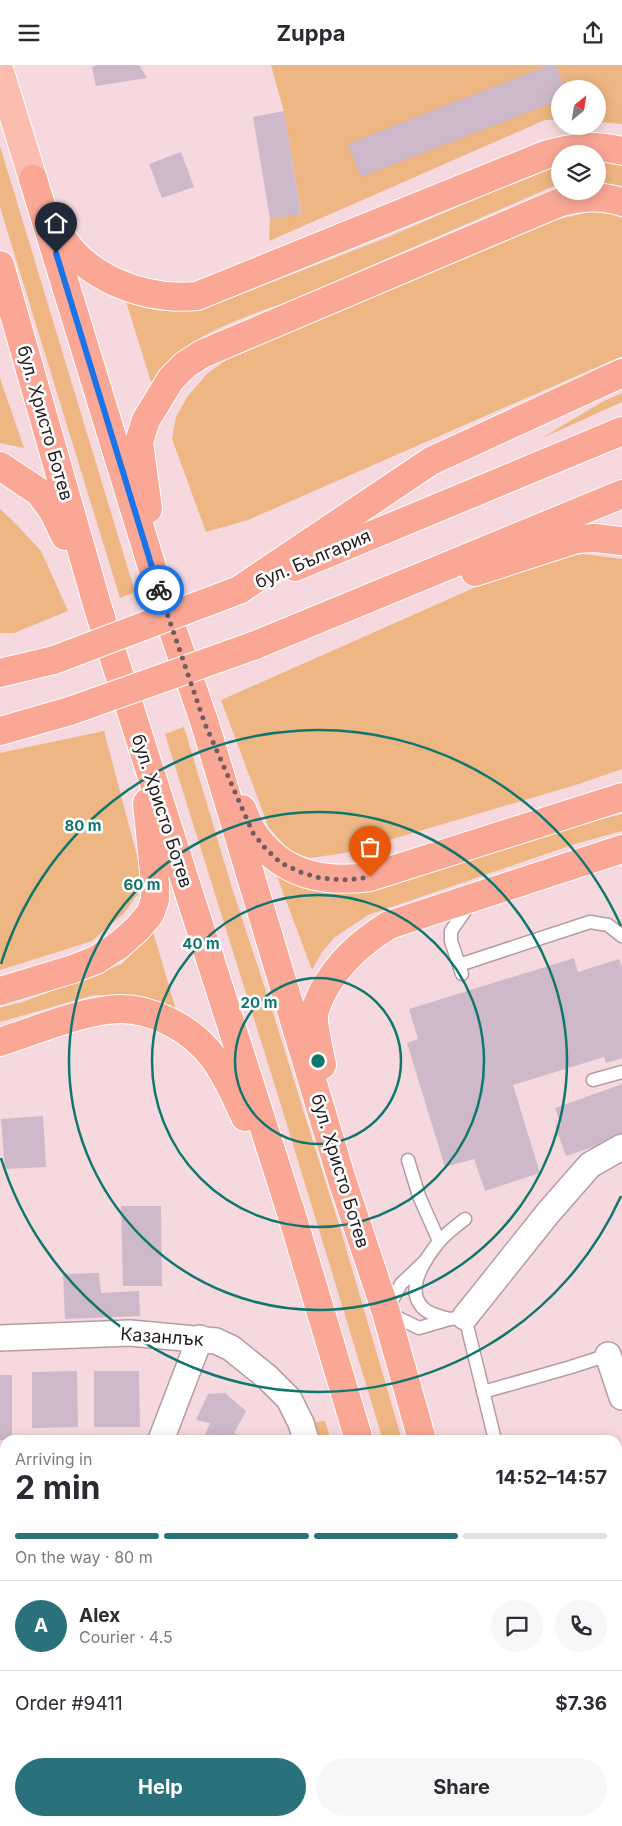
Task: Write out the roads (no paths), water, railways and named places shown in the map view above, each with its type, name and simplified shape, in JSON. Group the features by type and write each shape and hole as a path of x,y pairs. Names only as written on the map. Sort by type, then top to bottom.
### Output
{"highway":[{"path":"33,179 60,237 86,265 103,276 123,285 149,294 176,298 197,296 545,155 570,148 596,146 622,151"},
{"name":"бул. Христо Ботев","path":"33,179 159,590 205,724 342,1180 386,1312 421,1435"},
{"path":"159,590 139,442 146,420 158,399 184,365 202,354 558,203 592,197 608,198 622,202"},
{"name":"бул. Христо Ботев","path":"0,265 98,608 286,1198 357,1435"},
{"path":"239,590 431,461 622,373"},
{"name":"бул. България","path":"0,673 54,660 239,590 622,431"},
{"path":"0,467 39,493 53,511 98,608"},
{"path":"253,646 622,494"},
{"path":"0,731 70,711 253,646 577,539 595,537 622,541"},
{"path":"0,662 54,660"},
{"path":"205,724 253,833 281,863 300,872 320,878 347,880 370,877 622,797"},
{"path":"0,991 96,960 119,945 150,914 155,900 155,882 141,747"},
{"path":"342,1180 314,1016 329,979 343,961 389,925 622,849"},
{"path":"0,1042 84,1015 120,1009 138,1010 158,1016 176,1025 192,1035 223,1072 286,1198"}],"main road":[{"name":"бул. Христо Ботев","path":"0,72 33,179"}],"street":[{"path":"458,1318 590,1165 622,1147"},
{"name":"Казанлък","path":"0,1338 130,1333 200,1338 216,1341 231,1349 267,1377 289,1399 301,1423 305,1435"},
{"path":"163,1435 200,1338"},
{"path":"608,1355 622,1397"}],"lane":[{"path":"476,897 451,931 451,941 460,969 590,922 608,925 622,937"},
{"path":"593,1080 622,1072"},
{"path":"408,1160 419,1196 439,1241"},
{"path":"458,1318 436,1315 422,1307 416,1295 416,1281 426,1260 439,1241 464,1219"},
{"path":"426,1260 401,1284 386,1312 419,1328 458,1318"},
{"path":"458,1318 483,1391 494,1435"},
{"path":"483,1391 608,1355"}]}
